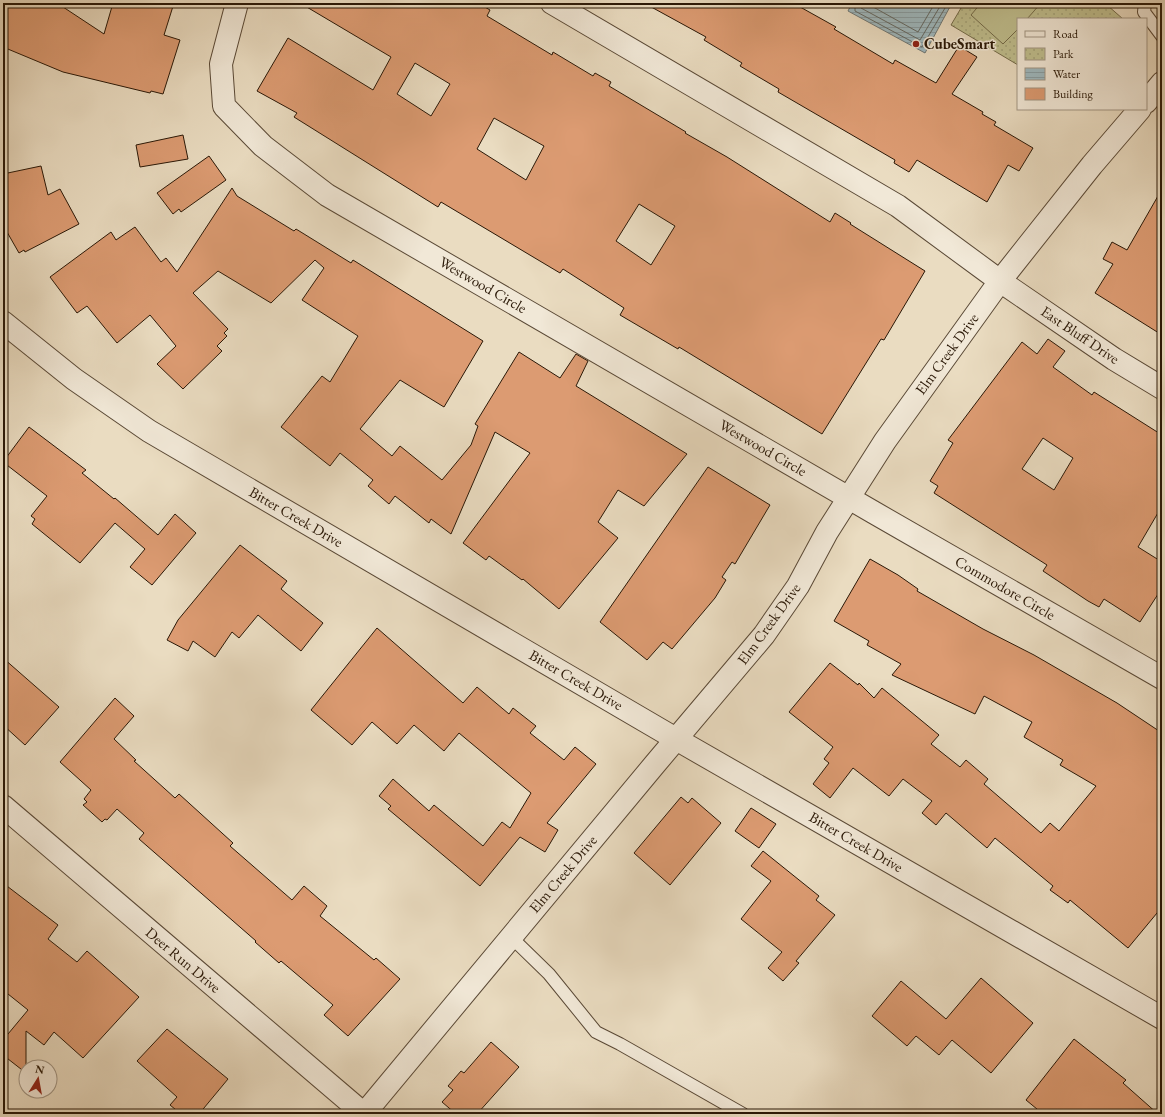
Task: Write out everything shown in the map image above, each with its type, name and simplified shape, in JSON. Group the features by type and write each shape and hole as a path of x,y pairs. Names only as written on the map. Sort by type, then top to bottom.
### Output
{"street":[{"name":"Westwood Circle","path":"237,3 221,64 224,106 263,146 328,195 848,498"},
{"path":"552,3 898,206 1000,280"},
{"path":"1147,101 1162,83"},
{"name":"Elm Creek Drive","path":"364,1114 764,635 798,586 848,498 884,441 1000,280 1092,165 1139,110"},
{"name":"East Bluff Drive","path":"1000,280 1114,359 1162,388"},
{"name":"Bitter Creek Drive","path":"3,322 74,380 149,431 676,739 1162,1018"},
{"name":"Commodore Circle","path":"848,498 1162,678"},
{"name":"Deer Run Drive","path":"3,806 364,1114"}],"lane":[{"path":"1145,3 1144,12 1162,36"},
{"path":"511,937 549,974 596,1032 743,1114"}],"green space":[{"path":"964,3 1108,3 1107,5 1122,18 1017,18 1017,64 951,25"},
{"path":"981,3 1041,3 1028,18 1017,18 1017,30 1003,44 971,15"}],"water":[{"name":"CubeSmart","path":"852,3 952,3 925,53 848,11"}],"building":[{"path":"3,3 57,3 104,34 113,3 174,3 164,35 180,40 163,94 151,91 150,93 63,72 3,47"},
{"path":"300,3 478,3 490,10 487,16 552,55 553,52 593,76 595,73 611,82 609,86 727,157 830,222 835,213 925,271 884,340 881,339 822,434 679,347 678,349 620,315 624,308 563,269 560,273 441,202 438,207 294,117 297,113 257,91 288,38 373,90 391,57","holes":["415,63 450,84 431,116 397,94","494,118 544,146 526,180 477,149","639,204 675,226 651,265 616,241"]},
{"path":"644,3 793,3 836,27 834,29 893,64 895,60 936,83 959,46 977,57 952,94 983,112 982,114 996,122 994,125 1033,148 1019,171 1008,165 987,202 917,160 909,172 894,163 895,160 778,92 779,89 740,66 742,63 704,40 706,37"},
{"path":"183,135 188,159 140,167 136,145"},
{"path":"209,156 226,180 181,212 179,209 173,214 157,193"},
{"path":"41,166 48,195 60,189 79,224 25,252 24,250 19,253 3,225 3,174"},
{"path":"232,188 237,196 294,231 296,229 351,263 353,260 483,341 444,407 400,380 360,429 392,456 400,446 442,480 471,445 478,426 475,424 519,352 560,378 576,354 588,361 576,386 687,454 644,506 618,490 598,522 618,538 559,609 523,579 522,580 489,556 486,560 463,543 530,453 495,432 451,534 431,519 429,523 395,496 389,504 368,486 373,480 340,453 330,466 281,427 322,376 330,382 358,336 302,300 324,268 315,260 271,303 218,271 193,293 228,329 224,333 227,336 217,346 222,351 183,389 157,364 176,346 150,315 117,343 87,306 77,313 50,277 111,232 116,240 135,227 161,262 166,258 177,272"},
{"path":"1162,189 1162,335 1095,293 1113,264 1103,259 1112,242 1127,250"},
{"path":"1048,339 1065,351 1053,367 1092,395 1094,392 1162,435 1162,506 1138,547 1162,562 1162,588 1140,622 1104,599 1099,607 1088,601 1043,571 1047,565 934,493 938,486 930,481 953,443 948,440 1022,342 1037,354","holes":["1043,438 1073,458 1054,490 1022,469"]},
{"path":"29,427 86,470 82,473 114,499 115,498 158,535 175,514 196,533 152,585 130,567 145,549 115,523 80,563 32,524 35,519 31,516 47,496 3,462"},
{"path":"708,467 770,505 735,564 732,562 722,577 726,580 715,598 672,649 663,642 647,660 600,622"},
{"path":"240,545 287,581 281,589 323,623 301,651 258,615 239,638 232,632 215,657 193,641 188,651 167,640 178,620"},
{"path":"870,559 898,575 918,589 917,591 983,629 1034,655 1117,703 1162,733 1162,907 1128,948 1070,900 1068,903 1050,890 1053,886 995,838 987,848 946,813 936,825 922,813 932,801 903,779 889,796 853,768 830,798 813,784 829,763 824,759 833,747 789,712 830,663 858,685 859,683 874,698 882,688 939,735 931,744 960,767 966,760 988,779 984,784 1041,833 1050,823 1059,831 1096,786 1060,765 1063,760 1024,737 1032,722 984,696 975,714 892,675 901,664 867,645 869,641 834,621"},
{"path":"377,628 463,703 477,687 509,714 513,708 536,726 530,733 564,760 575,747 596,764 547,823 558,830 545,852 520,837 480,886 388,809 391,806 379,796 393,779 429,811 434,805 483,846 502,822 510,828 531,793 459,733 444,751 414,725 397,744 372,722 352,745 311,710"},
{"path":"3,658 59,707 25,745 3,725"},
{"path":"115,698 134,716 114,739 136,760 134,761 175,798 179,794 233,843 230,846 292,900 304,886 327,906 320,916 374,960 376,958 400,979 348,1036 324,1015 333,1005 281,961 279,963 255,942 256,941 139,839 144,833 117,809 107,820 105,819 102,822 83,805 87,802 84,799 91,790 60,762"},
{"path":"681,797 688,803 692,798 721,823 670,885 634,853"},
{"path":"751,808 776,824 759,848 735,831"},
{"path":"763,851 819,896 816,900 835,915 796,961 799,963 783,981 768,968 782,952 741,919 771,881 751,866"},
{"path":"3,883 58,925 48,939 77,962 87,951 139,997 83,1058 54,1032 44,1045 26,1031 26,1059 18,1059 18,1067 3,1055 3,1040 28,1010 3,990"},
{"path":"981,978 1033,1023 991,1073 952,1040 939,1055 916,1036 907,1046 872,1016 901,981 946,1019"},
{"path":"167,1029 228,1079 199,1114 181,1114 170,1105 177,1097 137,1061"},
{"path":"1074,1039 1126,1080 1123,1083 1158,1114 1043,1114 1026,1100"},
{"path":"491,1042 519,1067 477,1114 456,1114 442,1102 453,1090 448,1086 461,1071 464,1073"}],"place":[{"name":"CubeSmart","path":"916,44"}]}
